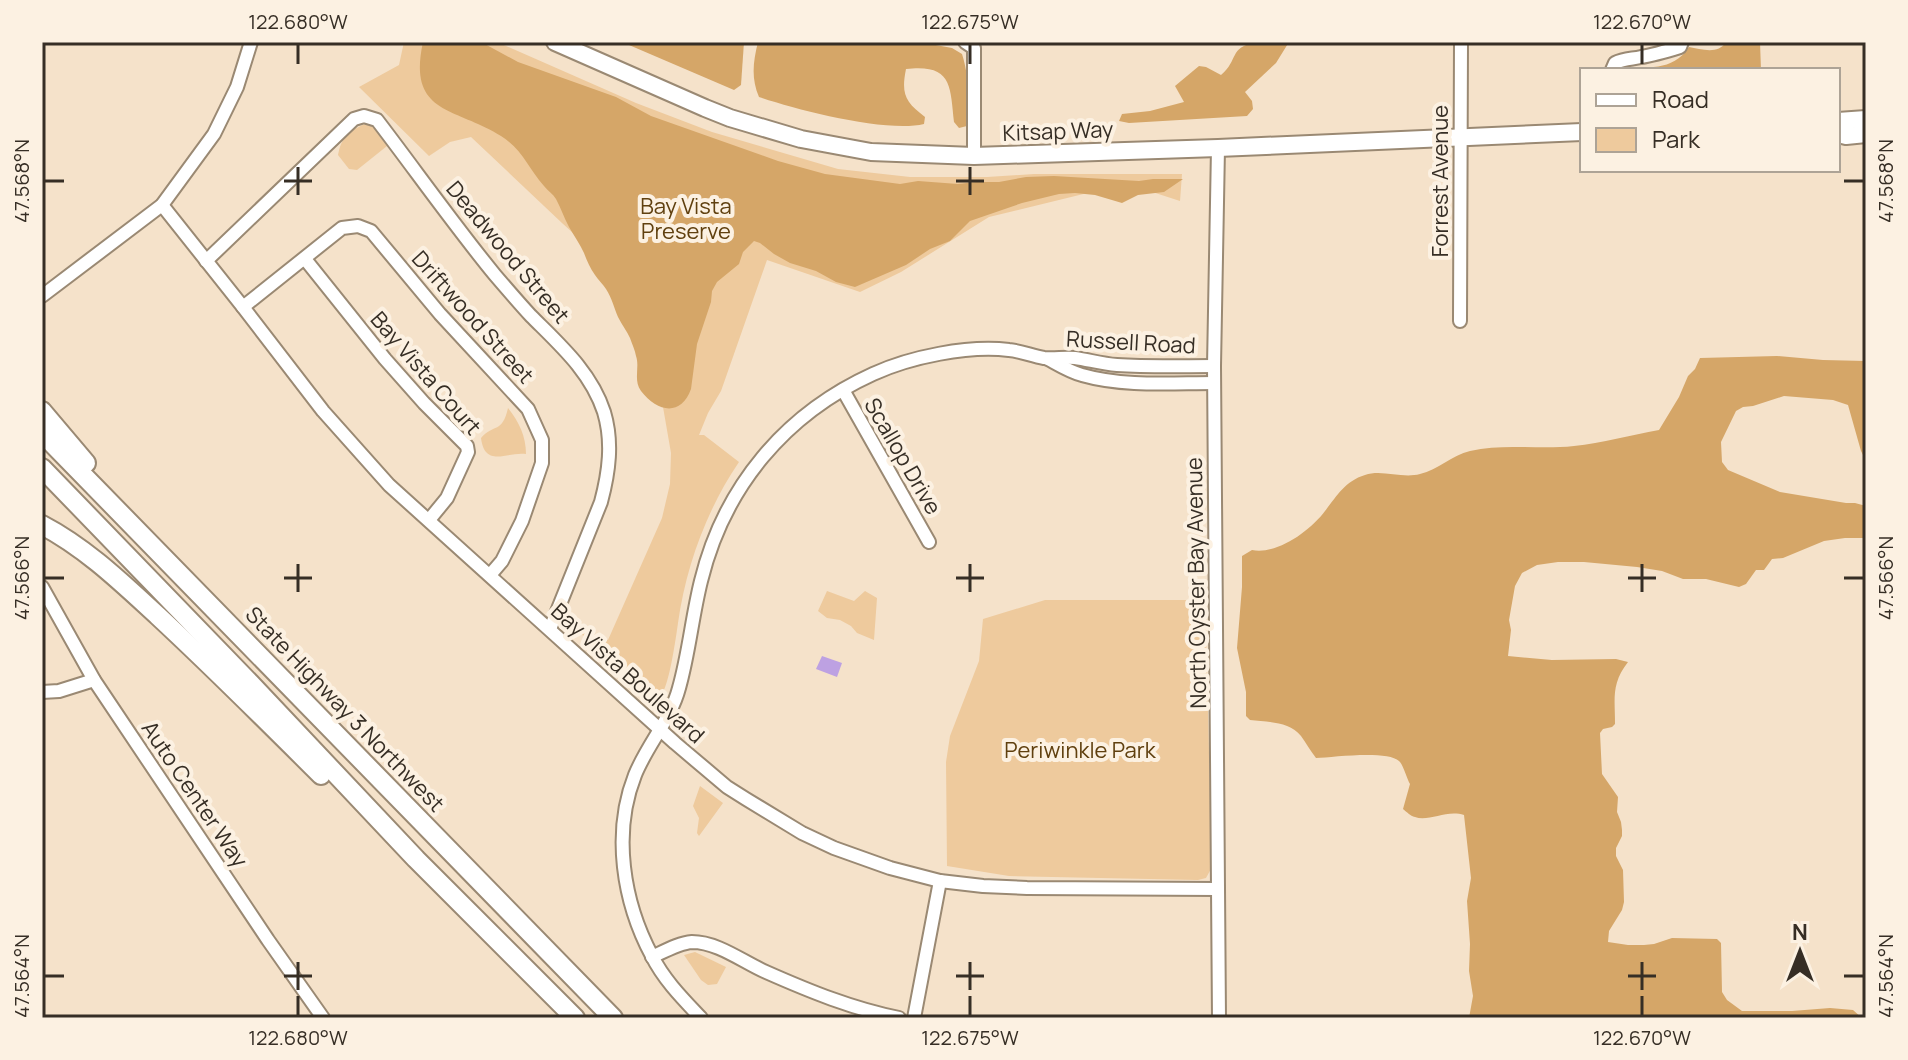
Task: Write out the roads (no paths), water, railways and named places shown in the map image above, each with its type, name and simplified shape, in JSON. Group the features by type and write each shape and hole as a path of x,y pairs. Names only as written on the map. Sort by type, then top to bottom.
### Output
{"highway":[{"path":"42,411 164,559"},
{"name":"State Highway 3 Northwest","path":"42,433 613,1018"},
{"path":"42,468 416,859 575,1018"},
{"path":"42,525 77,547 116,578 244,697 322,776 416,859"}],"main road":[{"name":"Kitsap Way","path":"555,42 705,108 801,139 871,152 974,156 1580,132"},
{"path":"1840,121 1866,119"},
{"path":"1840,134 1866,134"}],"street":[{"path":"44,295 162,205 214,134 237,87 251,42"},
{"path":"965,42 974,48 974,156"},
{"name":"Forrest Avenue","path":"1460,321 1461,42"},
{"path":"1613,68 1620,60 1668,51 1680,47 1682,42"},
{"name":"Deadwood Street","path":"206,261 354,119 364,116 377,120 492,271 580,366 604,412 610,448 605,488 550,629"},
{"name":"North Oyster Bay Avenue","path":"1218,148 1214,383 1219,1018"},
{"name":"Bay Vista Boulevard","path":"162,205 323,411 389,485 727,787 802,833 834,848 890,868 940,881 1027,888 1218,889"},
{"name":"Driftwood Street","path":"243,307 342,228 358,226 371,231 440,314 528,409 542,440 542,463 522,521 502,561 490,575"},
{"name":"Bay Vista Court","path":"305,259 384,357 467,446 468,452 447,498 429,520"},
{"name":"Russell Road","path":"701,1018 652,957 639,928 627,889 623,848 626,810 638,768 678,694 710,551 751,472 783,434 843,390 886,369 960,351 1008,350 1045,358 1073,358 1118,365 1214,366"},
{"name":"Russell Road","path":"1045,358 1068,370 1096,378 1136,383 1214,383"},
{"name":"Scallop Drive","path":"843,390 929,542"},
{"name":"Auto Center Way","path":"42,587 94,680 323,1018"},
{"path":"42,692 59,691 94,680"},
{"path":"914,1018 940,881"},
{"path":"652,957 687,943 709,945 835,1001 899,1018"}],"park label":[{"name":"Bay Vista Preserve","path":"686,218"},
{"name":"Periwinkle Park","path":"1080,750"}]}
